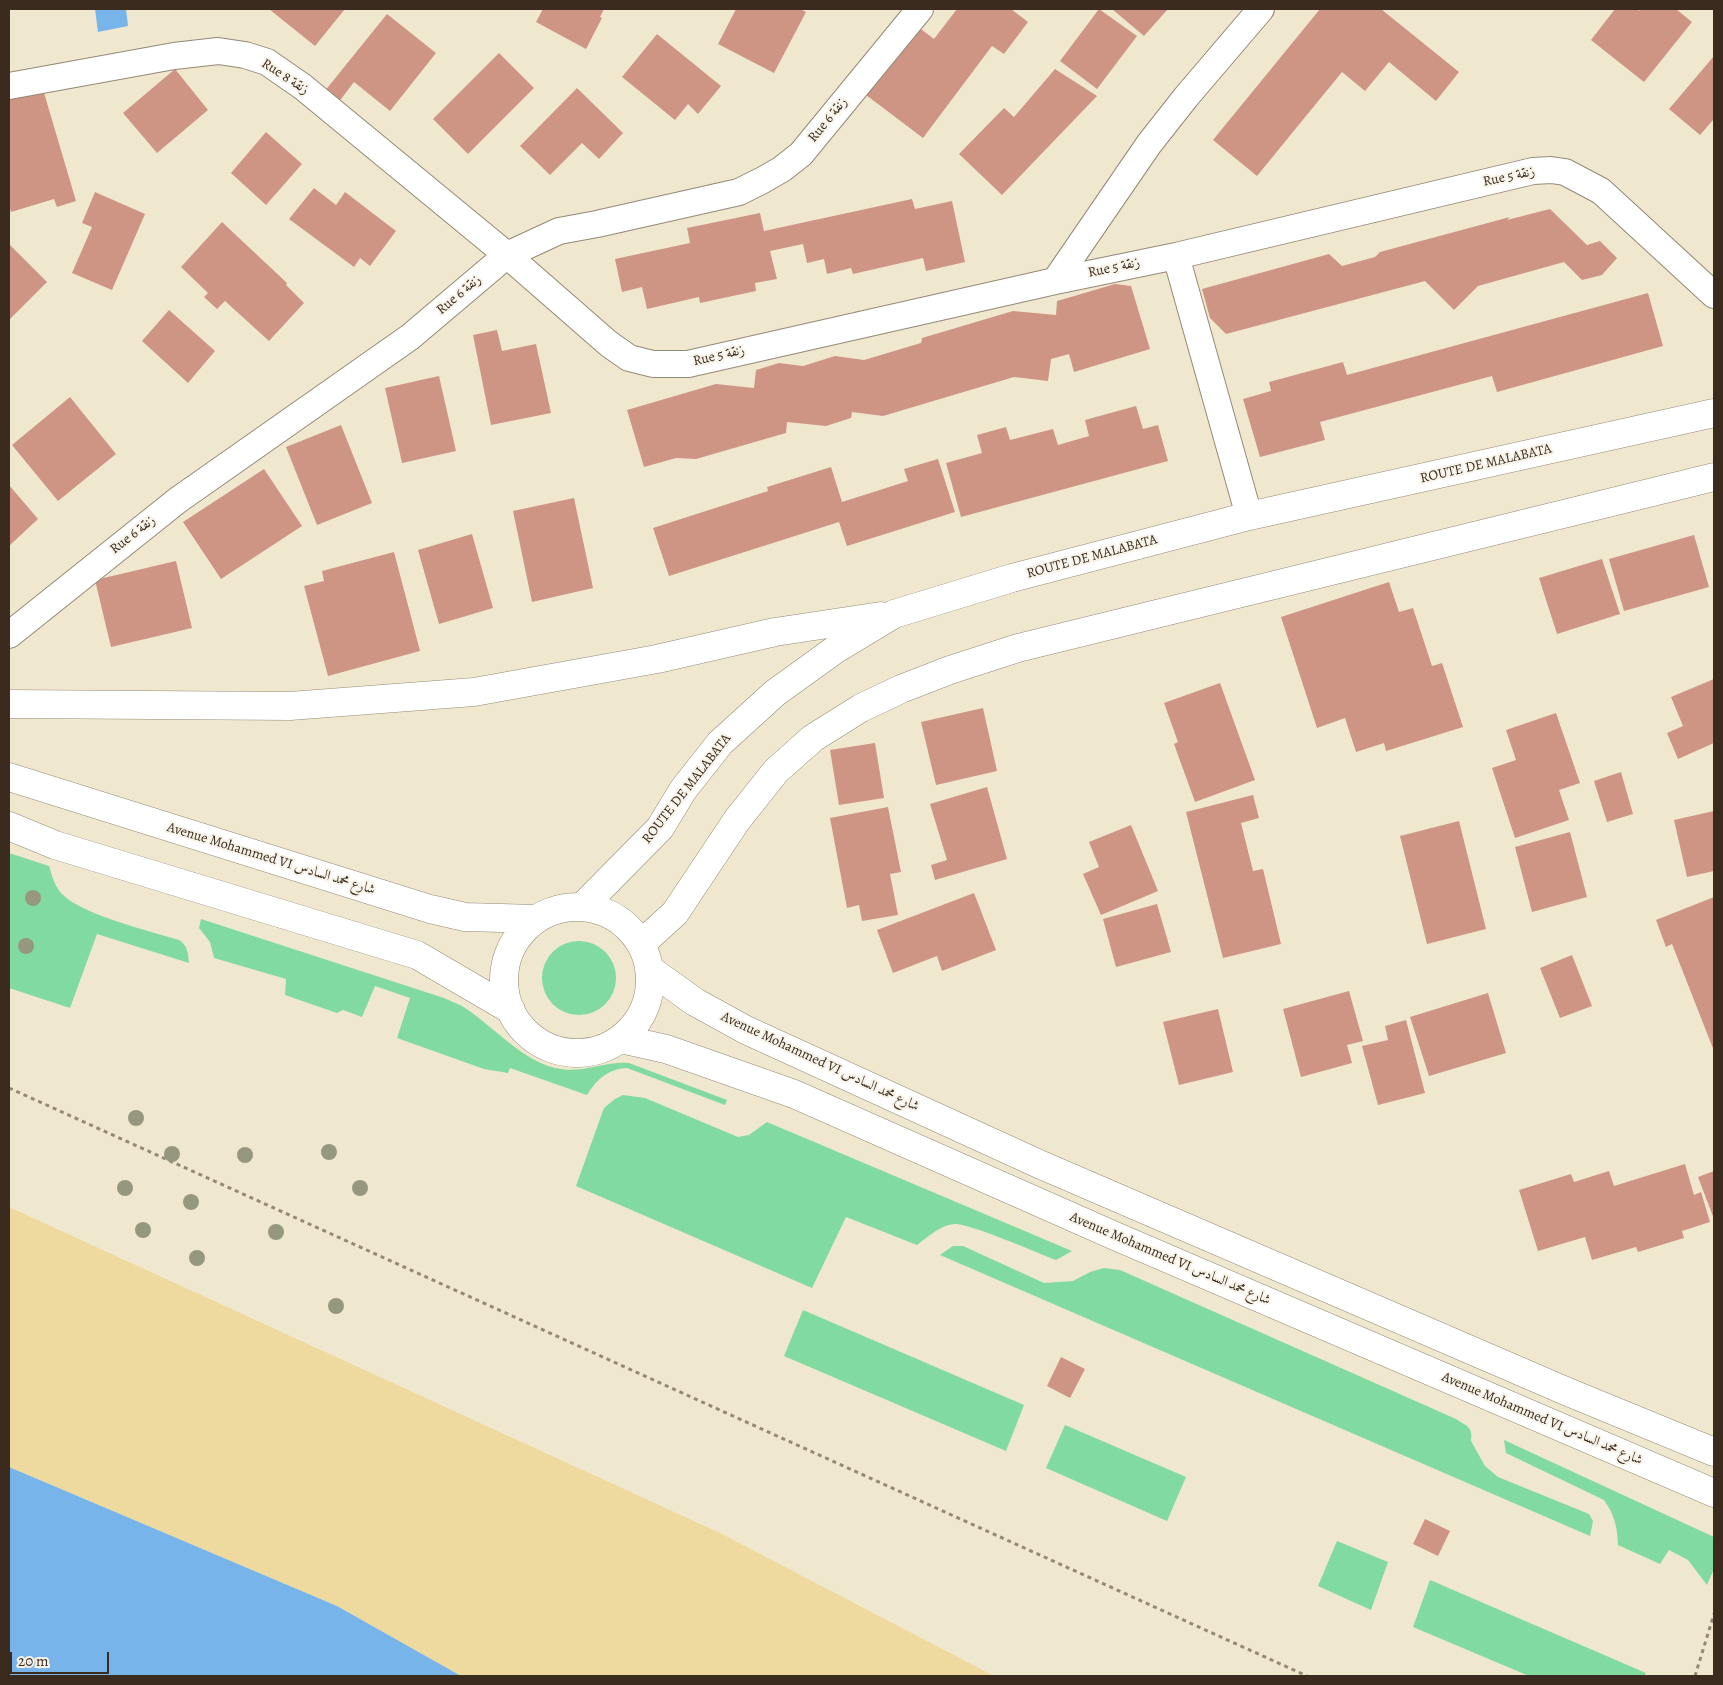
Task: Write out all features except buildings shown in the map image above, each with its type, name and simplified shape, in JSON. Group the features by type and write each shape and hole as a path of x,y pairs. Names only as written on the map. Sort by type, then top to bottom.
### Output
{"main road":[{"name":"ROUTE DE MALABATA","path":"582,907 660,828 683,790 720,743 775,693 836,649 894,614 1012,578 1249,516 1714,413"},
{"path":"645,956 737,820 776,771 813,738 861,708 901,689 950,670 1018,648 1714,477"},
{"path":"9,704 290,706 474,692 657,659 775,632 894,614"},
{"name":"Avenue Mohammed VI شارع محمد السادس","path":"9,777 430,909 465,917 536,919"},
{"path":"9,826 55,845 417,955 511,1010"},
{"path":"566,907 600,910 616,918 630,930 645,956 650,988 645,1007 635,1025 621,1038 605,1048 587,1052 568,1052 550,1048 534,1038 520,1025 511,1010 505,994 504,976 507,959 513,944 523,930 536,919 566,907"},
{"name":"Avenue Mohammed VI شارع محمد السادس","path":"645,956 695,1002 746,1030 1039,1164 1531,1376 1714,1452"},
{"name":"Avenue Mohammed VI شارع محمد السادس","path":"621,1038 666,1048 794,1094 1133,1244 1714,1493"}],"street":[{"name":"Rue 6 زنقة","path":"9,635 178,500 410,337 507,255 559,231 739,192 782,170 801,154 920,9"},
{"path":"1055,281 1149,144 1186,96 1261,9"},
{"name":"Rue 8 زنقة","path":"9,86 174,56 201,53 218,52 245,55 267,62 303,87 507,255"},
{"name":"Rue 5 زنقة","path":"507,255 609,344 629,358 653,364 688,364 1055,281 1176,256 1533,171 1550,170 1566,172 1601,191 1714,295"},
{"path":"1176,256 1249,516"}],"path":[{"path":"9,1088 1307,1676"},
{"path":"1694,1676 1714,1614"}],"green space":[{"path":"9,853 49,866 54,881 62,894 85,909 179,940 186,947 189,963 97,934 70,1008 9,988"},
{"path":"201,919 444,998 462,1006 509,1043 534,1060 547,1066 570,1070 629,1063 727,1100 725,1105 627,1068 614,1070 604,1076 587,1095 510,1068 508,1073 484,1069 397,1038 410,998 375,986 362,1017 343,1010 337,1013 285,995 286,979 214,958 210,942 199,928"},
{"path":"579,941 600,947 610,957 616,978 610,999 600,1009 579,1015 558,1009 548,999 542,978 548,957 558,947"},
{"path":"623,1095 645,1098 738,1137 749,1135 767,1122 1072,1251 1056,1260 974,1228 954,1224 939,1229 917,1245 846,1217 812,1288 576,1186 604,1108"},
{"path":"953,1246 963,1246 1044,1283 1073,1281 1090,1272 1104,1268 1120,1270 1456,1419 1470,1430 1471,1441 1485,1466 1498,1477 1589,1514 1593,1521 1590,1536 940,1255"},
{"path":"803,1310 1024,1405 1006,1451 784,1356"},
{"path":"1065,1425 1186,1477 1167,1521 1046,1468"},
{"path":"1504,1440 1714,1537 1714,1569 1707,1585 1688,1560 1669,1550 1660,1564 1618,1545 1615,1521 1604,1500 1506,1453"},
{"path":"1337,1541 1388,1562 1371,1610 1318,1586"},
{"path":"1430,1580 1646,1673 1644,1676 1529,1676 1413,1627"}],"sand":[{"path":"9,1207 720,1533 994,1676 461,1676 337,1606 9,1467"}],"water":[{"path":"95,9 126,9 128,26 98,32"},
{"path":"9,1467 337,1606 461,1676 9,1676"}]}
